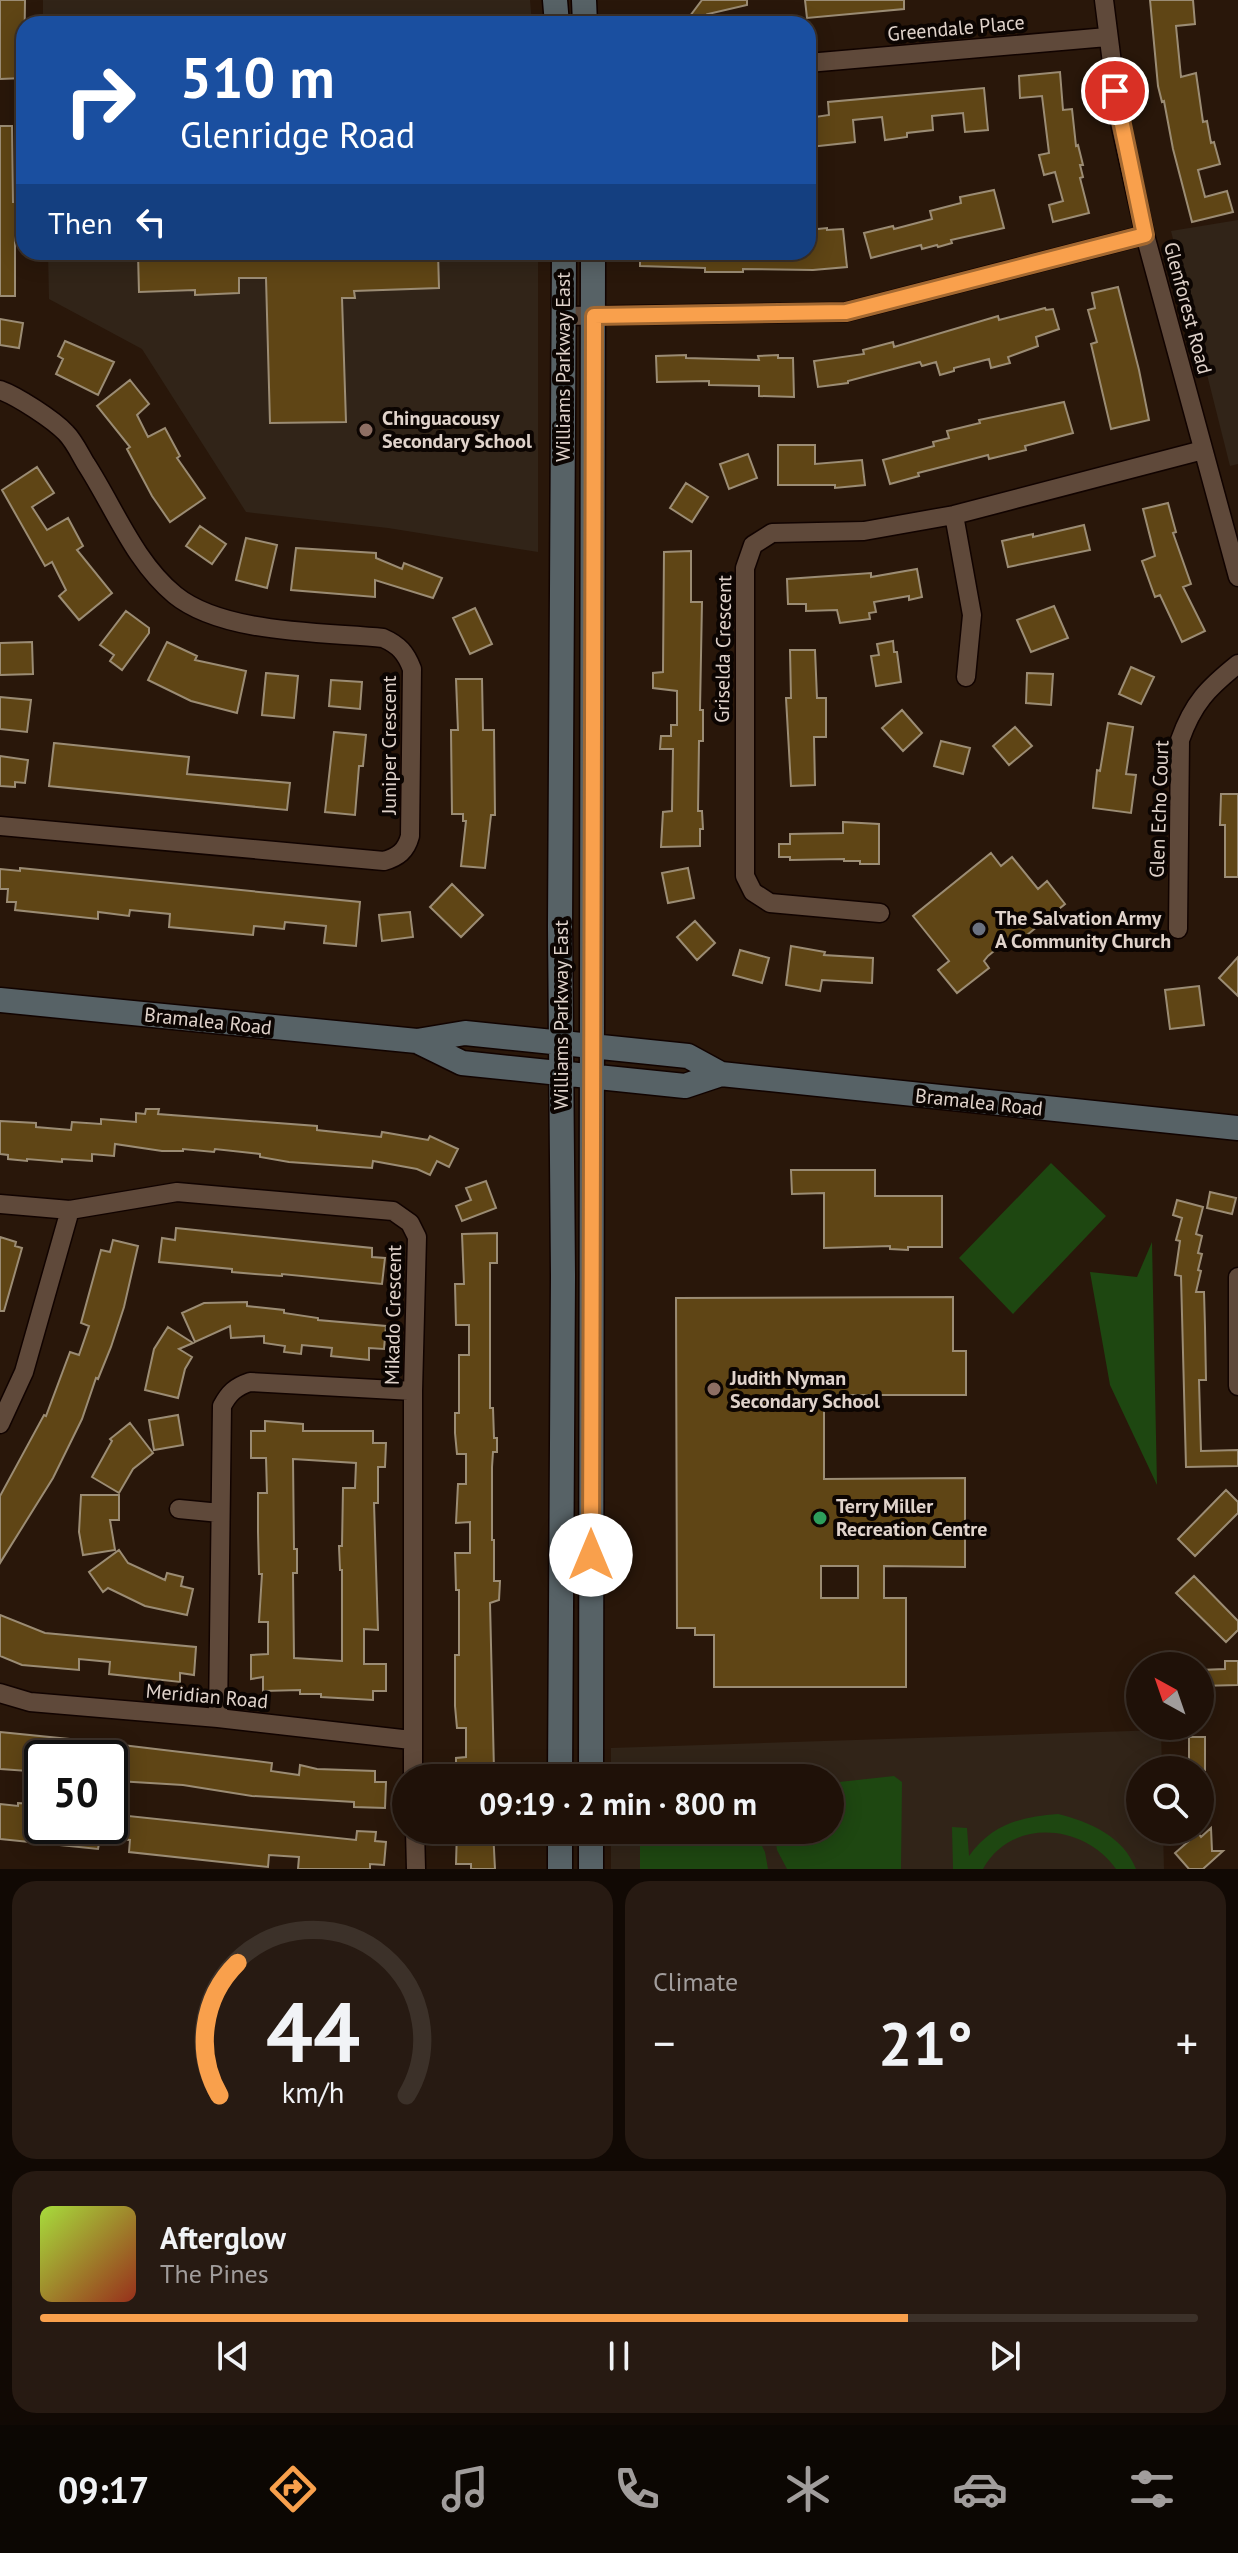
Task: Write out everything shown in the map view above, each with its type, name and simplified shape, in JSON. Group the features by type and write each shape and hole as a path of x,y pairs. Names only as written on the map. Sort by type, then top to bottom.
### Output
{"main road":[{"name":"Williams Parkway East","path":"560,1764 564,260"},
{"name":"Williams Parkway East","path":"591,1764 593,260"},
{"name":"Bramalea Road","path":"0,1000 417,1041 465,1033 561,1042 688,1056 721,1074 1238,1128"},
{"name":"Bramalea Road","path":"417,1041 462,1063 685,1086 721,1074"},
{"path":"560,1844 560,1869"},
{"path":"591,1844 591,1869"}],"street":[{"name":"Glenforest Road","path":"1104,0 1119,118 1145,235 1238,577"},
{"name":"Greendale Place","path":"816,62 1107,37"},
{"path":"564,316 846,312 1145,235"},
{"name":"Juniper Crescent","path":"0,390 12,394 67,433 103,490 137,554 176,596 213,615 243,624 383,638 403,651 412,669 410,836 407,848 395,858 384,861 0,826"},
{"name":"Griselda Crescent","path":"880,913 770,903 753,892 745,876 745,568 753,545 772,533 864,531 954,515 1203,450"},
{"path":"954,515 972,615 966,677"},
{"name":"Glen Echo Court","path":"1178,929 1180,740 1188,716 1207,689 1238,664"},
{"name":"Mikado Crescent","path":"0,1204 70,1210 177,1192 393,1211 410,1223 417,1237 413,1391 412,1764"},
{"path":"0,1424 24,1372 70,1210"},
{"path":"1238,1277 1238,1386"},
{"path":"218,1718 222,1406 234,1389 250,1382 413,1391"},
{"path":"179,1509 220,1513"},
{"name":"Meridian Road","path":"0,1693 30,1702 218,1718 411,1740"},
{"path":"415,1844 416,1869"}],"shaded area":[{"path":"43,0 530,0 531,16 43,16"},
{"path":"1238,220 1238,464 1230,466 1171,231"},
{"name":"Chinguacousy Secondary School","path":"48,260 538,260 538,552 388,528 246,512 142,349 49,299"},
{"path":"1126,1731 1126,1740 1161,1740 1162,1756 1126,1756 1126,1844 1163,1844 1164,1869 611,1869 611,1844 844,1844 844,1764 611,1764 611,1748"}],"green space":[{"path":"1051,1163 1106,1216 1013,1314 959,1258"},
{"path":"1152,1242 1157,1485 1110,1385 1090,1272 1137,1277"},
{"path":"894,1776 902,1782 901,1869 787,1869 776,1844 844,1844 844,1781"},
{"path":"1058,1814 1082,1821 1114,1839 1136,1869 1116,1869 1103,1854 1086,1843 1048,1833 1029,1834 1011,1841 995,1852 983,1869 953,1869 952,1827 967,1828 969,1856 997,1829 1031,1817"},
{"path":"640,1844 761,1844 768,1869 640,1869"}],"building":[{"path":"0,0 25,0 25,16 16,16 16,78 0,79"},
{"path":"702,0 747,0 747,5 708,14 710,16 690,16"},
{"path":"805,0 904,0 904,9 807,16"},
{"path":"1150,0 1193,0 1195,24 1176,26 1181,77 1196,73 1203,122 1207,121 1211,143 1214,142 1220,164 1198,170 1205,197 1227,191 1233,212 1192,222 1158,86"},
{"path":"1060,72 1063,110 1072,109 1076,146 1083,165 1080,165 1083,177 1080,178 1089,213 1053,222 1049,205 1063,201 1055,172 1044,175 1039,155 1049,153 1042,96 1020,98 1019,76"},
{"path":"984,88 988,130 965,132 963,113 932,116 933,130 885,140 882,117 853,120 855,142 816,146 816,117 829,115 828,102"},
{"path":"0,126 12,126 13,202 16,202 15,296 0,296"},
{"path":"994,190 1004,228 951,240 952,243 938,247 922,249 921,245 871,258 864,233 932,219 930,211 961,203 960,197"},
{"path":"816,229 843,229 847,267 705,272 705,268 640,266 640,260 816,260"},
{"path":"138,260 438,260 439,288 354,291 355,298 342,298 346,422 270,423 266,278 239,278 239,293 195,295 195,290 139,292"},
{"path":"1118,287 1149,420 1111,429 1091,344 1097,342 1088,310 1095,308 1092,293"},
{"path":"1045,308 1053,309 1059,329 1036,337 1038,346 1008,357 1010,363 991,368 989,359 940,375 936,362 922,366 920,362 848,383 818,387 814,361 864,354 863,350 893,342 894,347 998,316 999,320"},
{"path":"0,319 23,323 19,348 0,345"},
{"path":"65,341 114,362 98,395 56,374 63,359 58,356"},
{"path":"686,355 686,358 759,360 758,356 778,355 778,358 793,358 794,397 759,396 759,386 709,385 709,381 657,382 656,356"},
{"path":"130,380 149,404 137,415 148,437 165,428 180,456 177,458 205,498 170,522 152,496 127,449 130,447 97,406"},
{"path":"1064,402 1073,433 1025,446 1026,450 989,459 988,455 918,473 919,476 890,484 883,460 934,446 933,442 949,438 947,431 980,423 979,420"},
{"path":"778,445 815,445 815,464 862,460 865,485 835,488 835,485 778,485"},
{"path":"748,454 757,478 729,489 720,464"},
{"path":"37,467 54,493 32,507 47,530 68,518 83,546 77,550 112,593 79,620 59,596 66,590 52,562 45,566 2,490"},
{"path":"686,483 708,497 692,522 670,508"},
{"path":"1168,503 1176,532 1173,533 1191,584 1183,587 1205,631 1182,642 1160,595 1155,597 1142,561 1155,556 1143,509"},
{"path":"1084,525 1090,550 1008,567 1002,541"},
{"path":"200,526 226,544 212,564 186,546"},
{"path":"246,538 277,545 267,588 236,580"},
{"path":"296,548 376,553 376,558 402,569 404,563 442,578 433,598 375,580 375,597 291,590"},
{"path":"691,551 691,602 702,602 700,710 703,710 703,741 699,741 698,811 702,811 703,829 700,829 700,846 661,847 663,812 672,811 673,749 660,749 661,736 671,736 671,725 677,725 677,691 653,688 653,673 663,672 664,552"},
{"path":"917,569 922,597 874,602 876,612 869,613 870,619 840,623 837,610 806,611 806,604 788,604 787,579 871,573 871,577"},
{"path":"1054,606 1068,638 1031,652 1017,620"},
{"path":"475,608 492,644 470,654 453,618"},
{"path":"126,611 149,628 149,633 122,670 110,661 114,655 100,645"},
{"path":"893,641 901,682 876,686 871,656 879,655 877,644"},
{"path":"32,642 33,674 0,675 0,643"},
{"path":"167,642 197,656 195,660 246,671 237,713 191,701 148,680"},
{"path":"790,650 815,650 817,698 826,698 826,737 814,737 815,785 791,786 786,698 791,698"},
{"path":"1131,667 1154,677 1141,704 1119,694"},
{"path":"266,673 298,676 294,718 262,715"},
{"path":"1027,673 1053,674 1051,705 1026,703"},
{"path":"456,679 482,679 483,730 494,730 495,815 491,815 485,868 461,866 466,821 463,821 463,814 452,814 451,730 458,730"},
{"path":"331,680 362,682 360,709 329,706"},
{"path":"0,697 31,700 27,732 0,729"},
{"path":"902,710 922,733 903,751 882,728"},
{"path":"1108,723 1133,727 1126,774 1136,775 1131,813 1093,808 1097,770 1100,771"},
{"path":"1015,727 1032,746 1009,765 993,746"},
{"path":"334,732 366,735 363,766 359,766 355,815 325,812"},
{"path":"941,741 970,748 963,774 934,766"},
{"path":"54,743 189,757 187,774 290,783 287,810 49,786"},
{"path":"0,756 28,760 25,783 15,782 15,787 0,786"},
{"path":"1221,794 1238,794 1238,877 1225,877 1225,825 1220,825"},
{"path":"843,822 879,824 879,864 860,864 860,861 844,859 790,860 790,857 779,857 779,844 790,844 790,834 843,833"},
{"name":"The Salvation Army A Community Church","path":"991,853 1001,866 1012,857 1038,889 1047,881 1065,904 1016,944 1006,941 984,961 989,968 957,993 938,970 949,961 913,916"},
{"path":"20,868 360,902 356,946 324,943 326,926 285,922 284,929 254,926 253,935 169,927 170,914 130,910 129,916 98,912 98,919 15,910 16,902 7,902 8,889 0,889 0,869 20,871"},
{"path":"688,868 694,898 668,903 662,873"},
{"path":"452,884 483,915 461,937 430,907"},
{"path":"410,912 413,937 382,941 379,915"},
{"path":"695,921 715,943 697,960 677,937"},
{"path":"791,946 825,952 824,955 873,958 872,983 822,980 820,991 786,985"},
{"path":"740,950 769,958 762,983 733,975"},
{"path":"1238,957 1238,996 1219,978"},
{"path":"1199,986 1204,1025 1170,1029 1165,990"},
{"path":"146,1109 159,1109 158,1114 317,1126 317,1130 381,1137 382,1132 428,1140 430,1136 458,1149 449,1167 437,1161 430,1175 417,1169 373,1161 372,1168 289,1162 260,1157 260,1154 215,1149 214,1152 183,1149 162,1151 115,1144 114,1156 92,1154 92,1161 27,1161 8,1159 8,1155 0,1154 0,1121 36,1123 36,1127 71,1130 72,1122 101,1124 101,1119 136,1122 136,1113 145,1114"},
{"path":"791,1170 875,1170 875,1196 942,1196 942,1247 908,1247 908,1250 890,1249 890,1246 824,1248 824,1193 792,1194"},
{"path":"486,1181 496,1208 462,1221 456,1206 471,1200 466,1188"},
{"path":"1210,1192 1236,1198 1232,1214 1207,1208"},
{"path":"1177,1200 1203,1207 1196,1234 1202,1236 1198,1253 1202,1254 1198,1270 1201,1271 1196,1292 1204,1292 1205,1327 1206,1380 1199,1380 1201,1451 1238,1450 1238,1466 1186,1467 1181,1276 1175,1275 1180,1241 1176,1240 1182,1218 1173,1215"},
{"path":"176,1228 372,1248 372,1257 385,1258 382,1284 232,1272 232,1269 159,1262 162,1238 175,1240"},
{"path":"497,1233 497,1263 490,1263 490,1408 493,1408 494,1438 497,1438 492,1467 492,1540 494,1581 500,1581 499,1600 490,1603 494,1764 456,1764 456,1758 466,1757 466,1728 457,1728 455,1706 459,1590 456,1590 455,1553 470,1553 470,1522 456,1523 458,1484 466,1484 466,1454 457,1454 455,1433 455,1413 459,1413 459,1355 469,1355 469,1325 456,1325 455,1284 464,1284 462,1234"},
{"path":"0,1237 16,1242 15,1246 22,1248 4,1311 0,1311"},
{"path":"113,1240 138,1246 111,1347 82,1419 53,1478 0,1563 0,1496 46,1416 70,1352 79,1355 89,1326 81,1323 101,1250 110,1252"},
{"name":"Terry Miller Recreation Centre","path":"953,1297 953,1351 966,1351 966,1395 824,1395 824,1479 965,1478 965,1567 884,1566 884,1598 906,1598 906,1687 714,1687 714,1635 695,1635 695,1628 677,1628 676,1298","holes":["821,1566 858,1566 858,1598 821,1598"]},
{"path":"247,1302 247,1306 284,1310 284,1313 318,1320 386,1326 384,1349 369,1348 369,1360 331,1356 332,1348 302,1345 301,1354 284,1352 285,1346 264,1343 264,1336 231,1338 230,1326 195,1342 182,1313 204,1303"},
{"path":"168,1327 193,1343 179,1349 192,1357 185,1369 178,1398 145,1390 154,1349"},
{"path":"178,1415 183,1445 154,1450 149,1420"},
{"path":"265,1421 303,1424 303,1431 373,1431 373,1443 386,1443 385,1467 378,1467 378,1503 374,1503 378,1630 364,1629 364,1664 386,1664 386,1691 373,1691 373,1700 321,1697 321,1694 300,1694 300,1690 263,1691 263,1677 251,1679 251,1655 268,1654 268,1622 259,1622 262,1574 259,1574 258,1532 258,1493 267,1493 266,1458 251,1458 251,1431 265,1431","holes":["293,1459 356,1463 355,1488 343,1488 342,1546 339,1546 342,1661 294,1658 293,1573 297,1573 297,1549 294,1549"]},
{"path":"130,1423 153,1453 133,1469 119,1493 92,1477 112,1441 110,1439"},
{"path":"1226,1490 1238,1502 1238,1513 1195,1556 1178,1539"},
{"path":"81,1495 119,1495 119,1520 110,1520 115,1550 83,1555 79,1532"},
{"path":"119,1550 128,1563 165,1580 167,1573 183,1577 181,1586 193,1589 187,1615 145,1606 108,1588 103,1592 89,1572"},
{"path":"1194,1576 1238,1621 1238,1630 1226,1642 1176,1593"},
{"path":"0,1615 45,1633 196,1647 194,1675 180,1673 180,1682 109,1674 110,1662 79,1659 79,1670 22,1665 0,1656"},
{"path":"1225,1661 1238,1661 1238,1685 1214,1686 1214,1669 1225,1669"},
{"path":"0,1732 69,1739 24,1740 24,1771 0,1769"},
{"path":"1189,1740 1205,1740 1205,1756 1189,1756"},
{"path":"128,1746 272,1763 271,1771 299,1775 300,1765 317,1769 375,1771 375,1782 386,1782 385,1808 354,1807 354,1802 252,1796 183,1785 128,1782"},
{"path":"18,1803 24,1804 24,1841 0,1839 0,1804 18,1806"},
{"path":"128,1816 356,1840 357,1831 376,1832 375,1841 386,1842 384,1865 370,1864 370,1869 298,1869 299,1857 269,1855 268,1867 129,1852"},
{"path":"49,1844 99,1844 98,1849"},
{"path":"457,1844 494,1844 495,1869 471,1869 471,1864 456,1864"},
{"path":"1185,1844 1212,1844 1212,1851 1223,1851 1203,1869 1189,1869 1175,1853"}],"place":[{"name":"Chinguacousy Secondary School","path":"366,430"},
{"name":"The Salvation Army A Community Church","path":"979,929"},
{"name":"Judith Nyman Secondary School","path":"714,1389"},
{"name":"Terry Miller Recreation Centre","path":"820,1518"}],"route":[{"path":"591,1555 594,316 846,312 1145,235 1115,91"}]}
